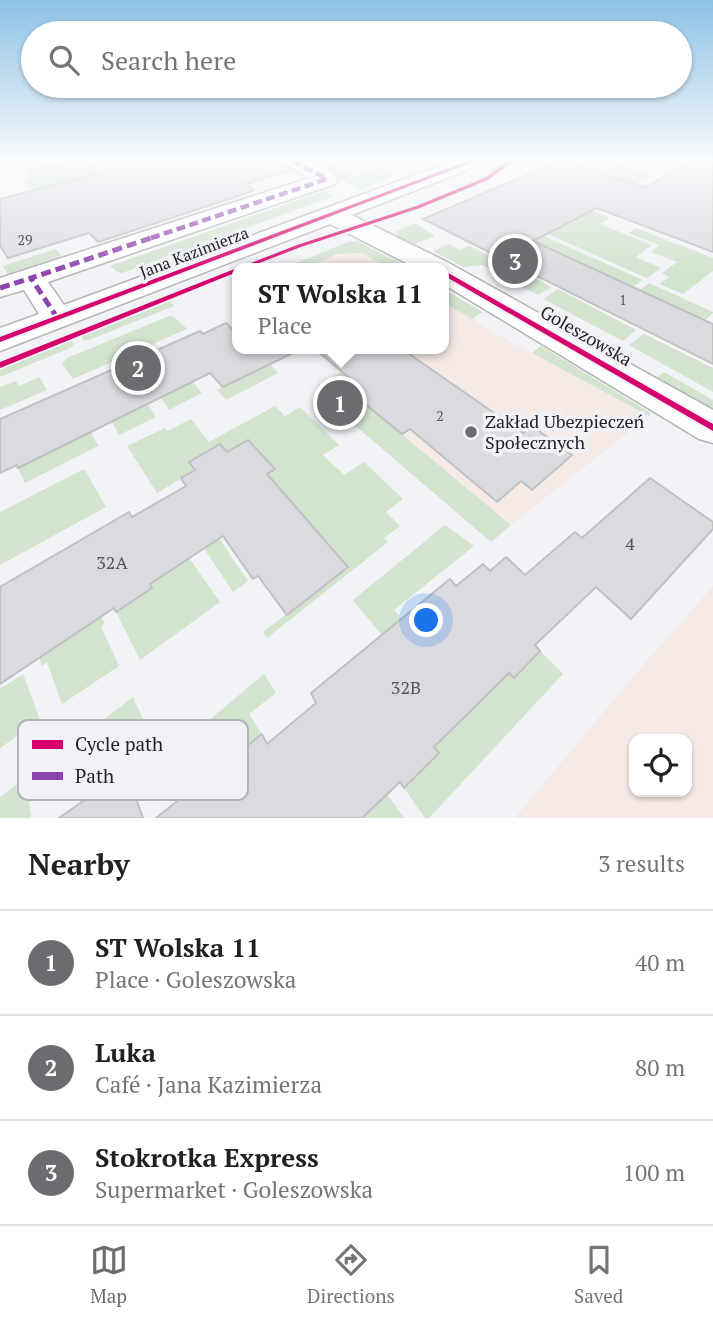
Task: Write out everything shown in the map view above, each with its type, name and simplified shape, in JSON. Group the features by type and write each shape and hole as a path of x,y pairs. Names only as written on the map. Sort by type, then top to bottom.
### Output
{"street":[{"name":"Jana Kazimierza","path":"0,288 270,198"},
{"name":"Jana Kazimierza","path":"0,340 376,198"},
{"path":"332,215 427,263"},
{"path":"195,266 222,290"},
{"name":"Goleszowska","path":"449,275 713,428"},
{"path":"31,278 58,318"}],"shaded area":[{"path":"362,253 379,263 316,263 337,254"},
{"path":"449,306 649,416 511,525 369,407 377,400 321,354 449,354"},
{"path":"713,586 713,818 515,818 630,680"}],"green space":[{"path":"304,198 328,198 122,273 110,266"},
{"path":"562,200 610,218 600,224 652,245 636,257 661,268 647,278 518,221"},
{"path":"415,223 435,236 415,244 397,236 396,231"},
{"path":"514,223 643,280 633,287 521,236"},
{"path":"636,228 713,258 713,271 683,294 659,284 669,277 662,273 677,262 651,252 659,245 628,233"},
{"path":"357,241 399,263 379,263 362,253 337,254 316,263 296,263 348,242"},
{"path":"449,244 460,250 469,246 503,262 490,269 482,265 463,267 433,251"},
{"path":"56,249 63,258 8,275 3,266"},
{"path":"509,265 552,287 538,295 495,273"},
{"path":"649,283 713,313 705,320 640,290"},
{"path":"558,289 636,330 623,341 543,299"},
{"path":"449,292 483,312 472,319 449,306"},
{"path":"170,301 174,306 89,340 83,340 81,336"},
{"path":"169,316 174,317 187,329 73,379 62,363 67,358"},
{"path":"644,334 713,368 713,392 629,345"},
{"path":"71,340 74,344 70,348 0,377 0,369"},
{"path":"541,346 651,413 649,416 532,353"},
{"path":"258,354 282,354 285,357 270,364 278,373 226,400 217,390 269,365"},
{"path":"342,371 378,401 369,407 511,525 491,542 344,416 356,408 335,390 327,395 318,386"},
{"path":"664,372 713,400 713,411 651,382"},
{"path":"188,376 202,393 169,410 160,396"},
{"path":"39,377 47,390 0,410 0,387 16,381 19,386"},
{"path":"148,405 156,417 119,435 112,422"},
{"path":"275,406 285,416 300,407 339,445 323,455 344,475 364,462 403,499 386,512 400,526 384,538 388,542 267,638 263,632 348,567 267,474 274,469 248,440 227,452 220,444 189,461 195,470 157,493 127,446 191,419 209,442"},
{"path":"91,432 98,446 25,483 18,468"},
{"path":"84,469 106,507 0,565 0,512"},
{"path":"445,525 474,546 394,610 408,627 388,643 353,600"},
{"path":"216,534 248,581 233,592 201,544"},
{"path":"189,558 220,602 140,660 116,612 152,588 150,584"},
{"path":"101,616 105,624 101,627 119,666 62,704 47,662 42,666 39,658"},
{"path":"540,651 563,674 429,818 425,818 404,788 438,754 434,747 509,673 514,678"},
{"path":"23,674 40,720 18,720 18,735 0,748 0,689"},
{"path":"264,674 276,693 249,714 262,734 248,745 248,720 210,720"},
{"path":"133,697 143,720 103,720"},
{"path":"18,783 18,800 32,800 29,802 31,818 0,818 0,797"},
{"path":"387,794 404,818 362,818"}],"building":[{"path":"231,198 98,242 89,233 8,258 0,246 0,199"},
{"path":"472,198 713,198 713,252 597,208 533,241 713,324 713,364 423,219"},
{"path":"226,323 232,329 232,354 291,354 223,387 210,373 18,468 17,465 0,473 0,419 200,331 203,334"},
{"path":"321,354 409,354 523,433 532,426 572,455 532,490 521,481 497,502 410,429 402,434 365,404 344,416 323,397 353,381"},
{"path":"248,440 275,469 267,474 348,567 287,615 258,576 253,579 223,536 150,584 152,588 116,612 114,608 0,684 0,587 129,512 132,517 186,486 181,478 195,470 189,462 220,444 227,452"},
{"path":"650,478 713,522 713,529 631,619 596,587 535,645 540,651 514,678 509,673 434,747 439,753 404,788 400,782 362,818 156,818 179,800 248,800 248,745 262,734 267,744 316,703 311,693 450,579 456,586 483,564 490,571 506,557 525,575 575,532 582,538"},
{"path":"85,800 136,800 143,818 59,818"}],"marked path":[{"path":"58,319 31,278 270,198"},
{"path":"0,288 31,278"}],"cycle path":[{"path":"0,340 375,198"},
{"path":"254,263 439,198"},
{"path":"0,365 232,272"},
{"path":"449,275 713,428"}],"place":[{"name":"Stokrotka Express","path":"515,261"},
{"name":"Luka","path":"138,368"},
{"name":"ST Wolska 11","path":"340,403"},
{"name":"Zakład Ubezpieczeń Społecznych","path":"471,432"}]}
